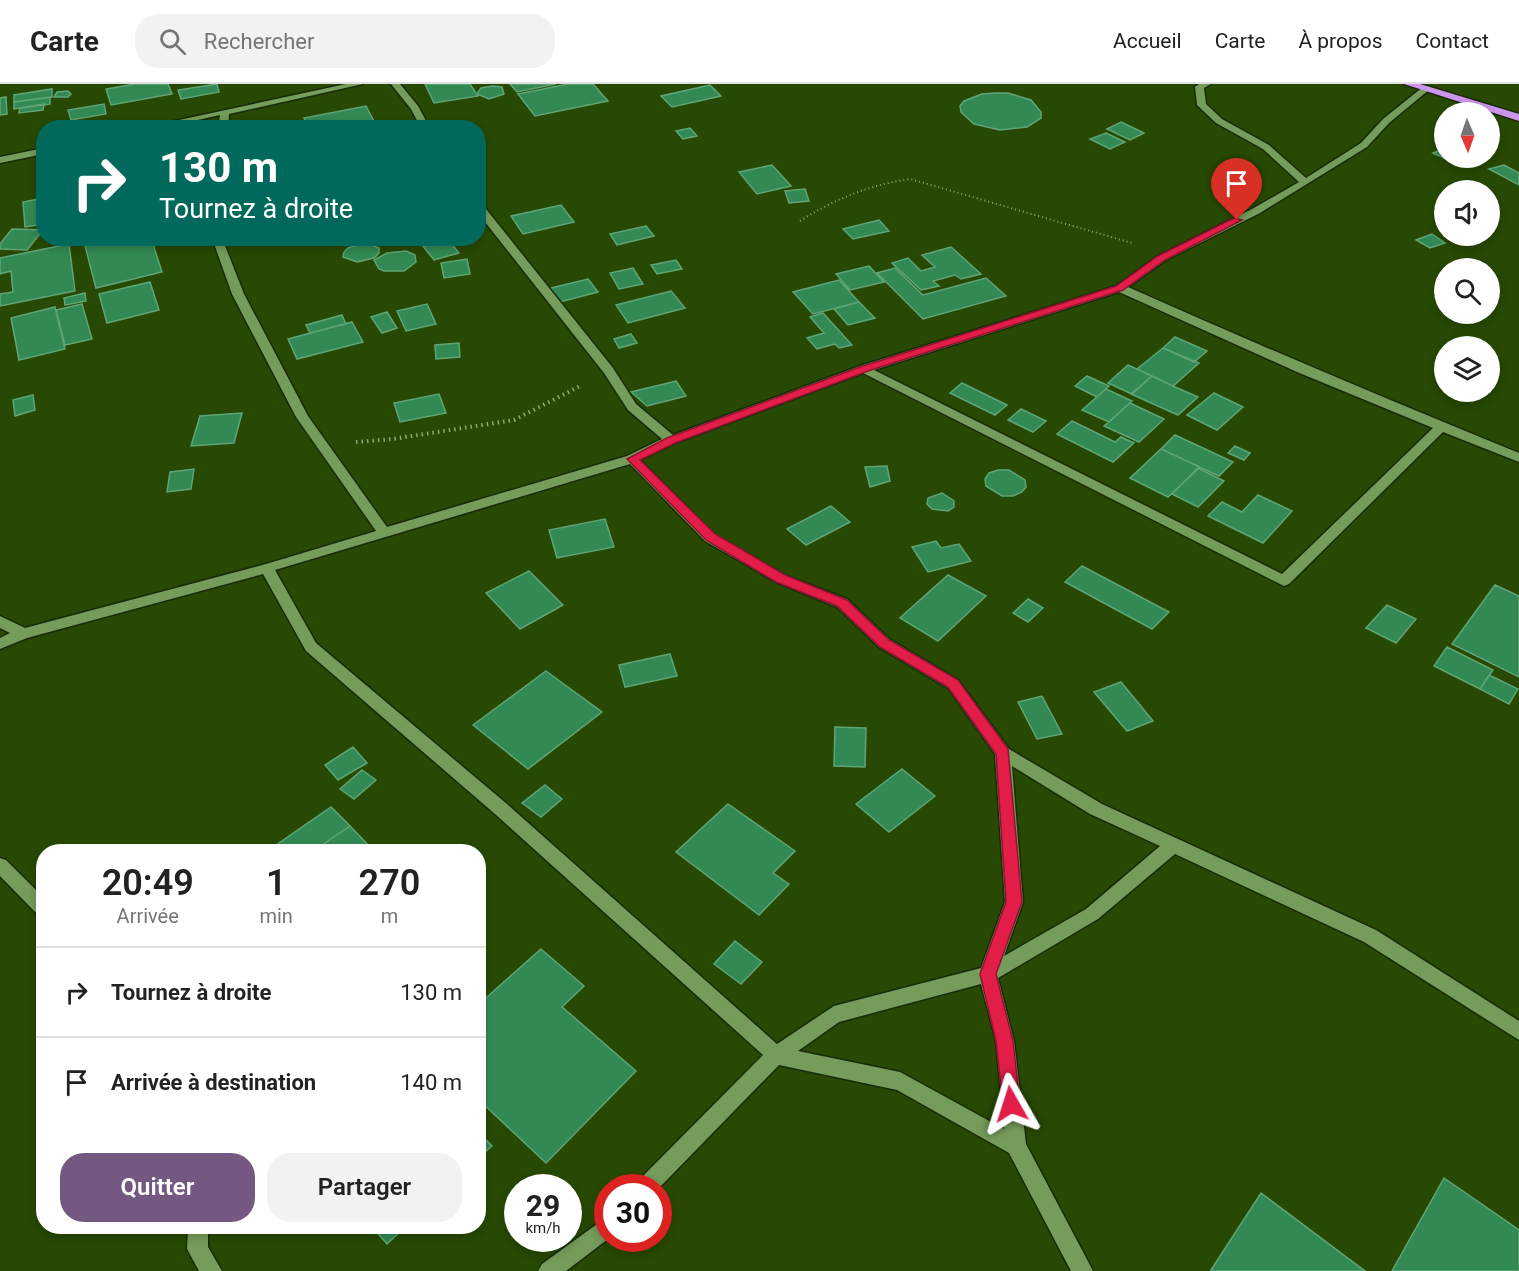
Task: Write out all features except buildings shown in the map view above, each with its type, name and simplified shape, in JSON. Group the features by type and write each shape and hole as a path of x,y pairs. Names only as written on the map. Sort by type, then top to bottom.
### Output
{"highway":[{"path":"1409,84 1519,118"}],"street":[{"path":"186,120 359,84"},
{"path":"396,84 422,120"},
{"path":"1199,85 1202,105 1219,121 1266,147 1305,183"},
{"path":"0,644 23,634 267,568 633,459 671,440 864,369 1120,288 1162,258 1305,183 1364,145 1386,121 1426,89"},
{"path":"224,120 225,112"},
{"path":"0,160 36,152"},
{"path":"486,216 609,371 632,407 671,440"},
{"path":"220,246 237,294 302,417 385,534"},
{"path":"1120,288 1301,369 1443,425 1519,458"},
{"path":"864,369 1284,581 1443,425"},
{"path":"633,459 710,537 781,579 842,603 884,643 953,684 1003,753 1096,809 1370,936 1519,1031"},
{"path":"267,568 311,646 501,809 776,1055 900,1081 1016,1146"},
{"path":"0,621 23,634"},
{"path":"1003,753 1014,902 988,974 1005,1041 1016,1146 1082,1271"},
{"path":"659,1174 776,1055 834,1015 988,974 1092,914 1175,844"},
{"path":"0,865 36,902"},
{"path":"198,1234 197,1248 211,1271"},
{"path":"549,1271 594,1237"}],"path":[{"path":"800,221 838,197 879,183 910,179 1135,244 1162,258"},
{"path":"350,442 393,439 514,420 609,371"}],"route":[{"path":"1011,1104 1005,1041 988,974 1014,902 1003,753 953,684 884,643 842,603 781,579 710,537 633,459 671,440 864,369 1120,288 1162,258 1237,220"}]}
